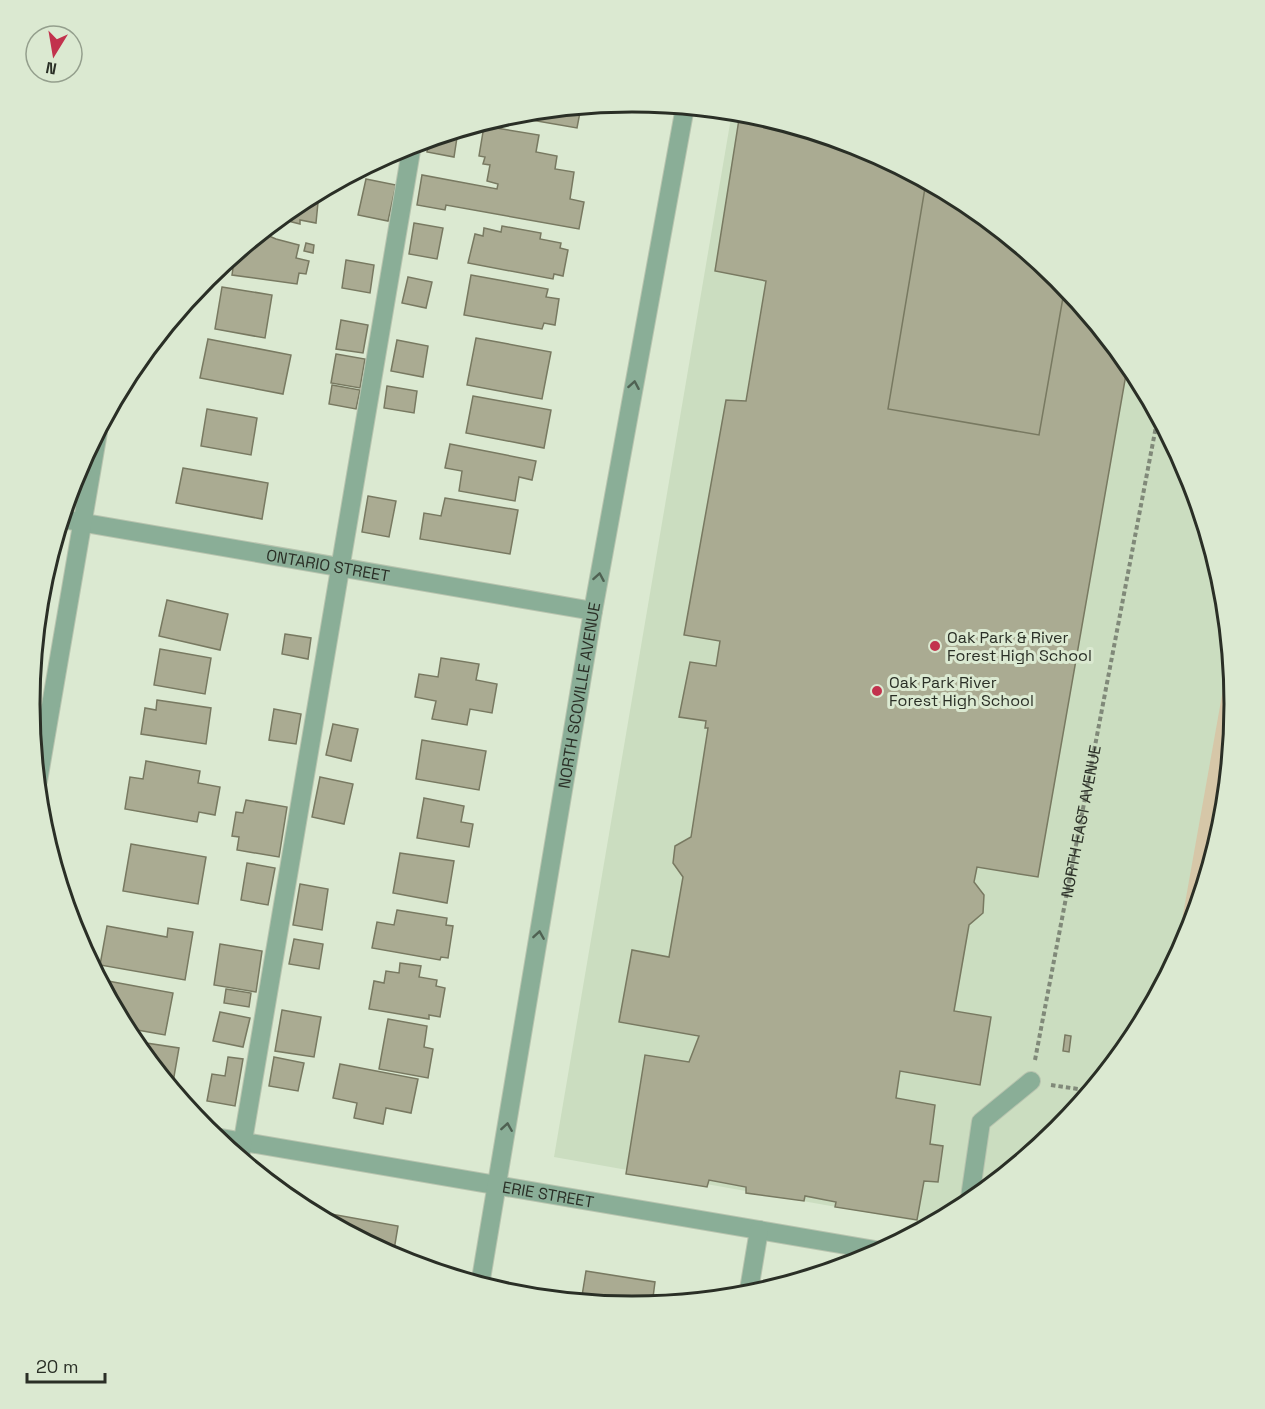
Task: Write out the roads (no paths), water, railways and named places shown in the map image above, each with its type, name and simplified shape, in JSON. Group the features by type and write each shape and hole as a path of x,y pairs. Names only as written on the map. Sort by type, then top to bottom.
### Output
{"street":[{"name":"NORTH SCOVILLE AVENUE","path":"481,1277 593,611 683,115"},
{"path":"241,1149 410,156"},
{"path":"43,752 92,464"},
{"name":"ONTARIO STREET","path":"70,520 593,611"},
{"path":"971,1190 981,1122 1032,1081"},
{"name":"ERIE STREET","path":"242,1150 497,1185 865,1248"},
{"path":"750,1285 759,1230"}],"place":[{"name":"Oak Park & River Forest High School","path":"935,646"},
{"name":"Oak Park River Forest High School","path":"877,691"}]}
